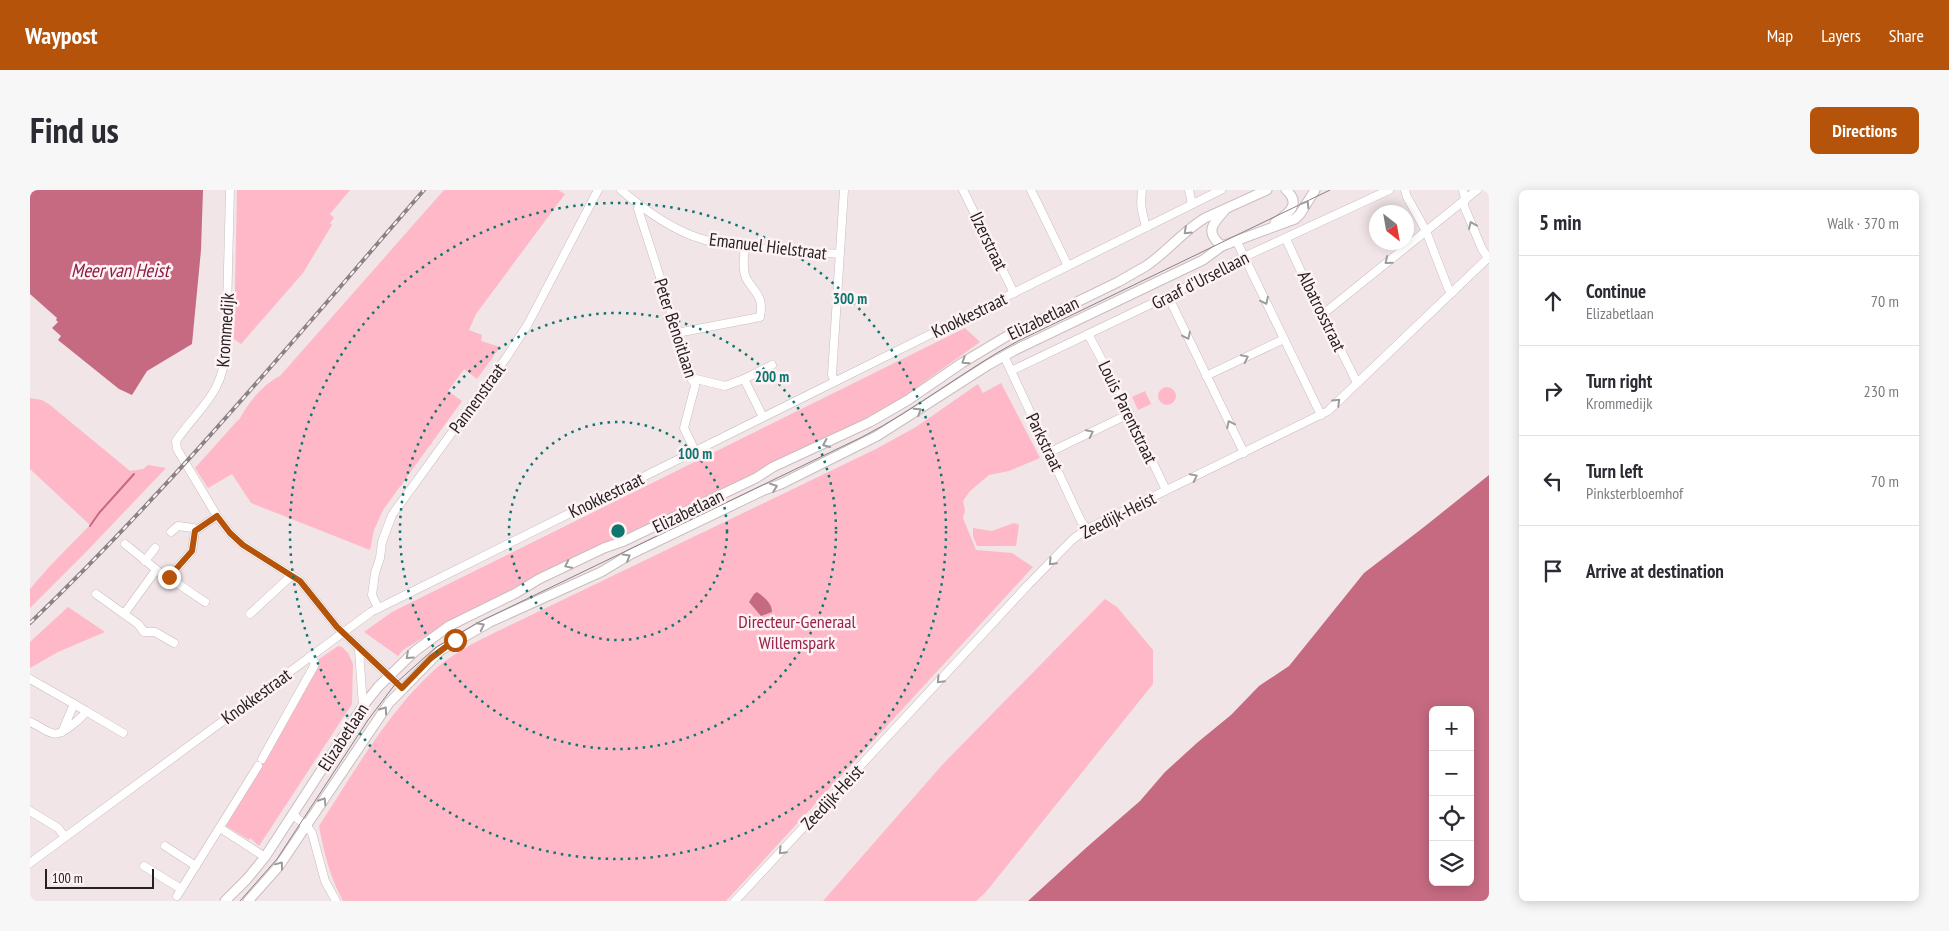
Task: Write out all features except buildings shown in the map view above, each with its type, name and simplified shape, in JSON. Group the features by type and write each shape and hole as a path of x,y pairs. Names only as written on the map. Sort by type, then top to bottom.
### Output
{"main road":[{"name":"Elizabetlaan","path":"248,901 279,866 379,716 402,688 441,650 470,632 601,572 640,550 863,443 904,420 1004,356 1203,260 1222,246 1295,219 1315,190"},
{"name":"Elizabetlaan","path":"224,901 248,879 265,857 363,706 388,676 423,644 464,618 574,562 624,541 870,422 908,400 993,343 1146,266 1168,250 1196,223 1228,206 1263,191"},
{"name":"Elizabetlaan","path":"1265,231 1290,212 1293,203 1290,191"},
{"name":"Elizabetlaan","path":"1222,246 1213,236 1212,227 1213,222 1228,206"}],"street":[{"name":"Krommedijk","path":"230,190 224,369 214,393 175,444 217,516 230,533 243,545 292,575 307,588 342,632 402,688"},
{"name":"Pannenstraat","path":"378,608 372,595 375,573 380,558 382,542 392,515 506,358 528,324 598,190"},
{"name":"Emanuel Hielstraat","path":"621,190 640,205 688,234 716,243 839,254"},
{"path":"835,381 832,375 844,190"},
{"name":"IJzerstraat","path":"963,190 1014,293"},
{"path":"1031,190 1068,266"},
{"path":"1142,190 1140,198 1141,212 1146,227"},
{"path":"1189,190 1192,204"},
{"name":"Knokkestraat","path":"30,863 342,632 378,608 1221,190"},
{"name":"Graaf d'Ursellaan","path":"1011,371 1168,296 1244,257 1389,190"},
{"path":"1405,190 1426,231 1448,288 1452,293"},
{"path":"1463,190 1464,206 1482,249 1489,258"},
{"path":"1323,314 1477,190"},
{"name":"Peter Benoitlaan","path":"640,205 638,209 692,380 694,391 684,428 695,450"},
{"name":"Albatrosstraat","path":"1286,239 1313,298 1323,314 1357,383"},
{"path":"1237,242 1321,415"},
{"path":"678,333 760,318 759,295 746,278 744,271 745,246"},
{"name":"Zeedijk-Heist","path":"735,901 1073,539 1087,529 1328,411 1489,258"},
{"path":"1168,296 1244,453"},
{"name":"Louis Parentstraat","path":"1088,334 1166,490"},
{"path":"1206,376 1284,339"},
{"name":"Parkstraat","path":"1004,356 1081,521 1087,529"},
{"path":"692,380 696,379 724,386 744,379 772,364"},
{"path":"744,379 763,417"},
{"path":"1050,452 1129,414"},
{"path":"169,577 192,551 195,531 217,516"},
{"path":"170,532 178,526 193,528 195,531"},
{"path":"125,544 163,576 169,577 205,602"},
{"path":"145,561 155,548"},
{"path":"124,614 156,570"},
{"path":"250,614 292,575"},
{"path":"96,594 138,624 142,635 155,632 174,643"},
{"path":"360,650 363,706"},
{"path":"262,759 314,666 314,661 310,656"},
{"path":"30,679 123,733"},
{"path":"62,732 74,704"},
{"path":"30,722 52,735 58,735 84,715 86,711"},
{"path":"144,866 179,893 258,766"},
{"path":"30,811 58,828 66,837"},
{"path":"293,816 307,826 312,833 326,881 336,901"},
{"path":"220,828 265,857"},
{"path":"165,846 196,866"}],"green space":[{"path":"237,190 350,190 330,214 334,218 330,223 332,225 303,273 241,344 234,339"},
{"path":"444,190 558,190 565,194 476,314 469,330 482,335 481,341 500,347 477,379 464,369 448,391 462,401 383,510 374,530 370,550 251,503 232,474 208,488 195,468 239,420 257,395 274,379 280,376"},
{"path":"965,328 980,342 896,402 840,432 458,616 403,650 398,656 364,632 392,612"},
{"name":"Directeur-Generaal Willemspark","path":"1001,383 1040,458 1009,471 989,475 970,491 963,501 965,510 963,518 976,550 1012,553 1033,567 726,901 343,901 328,865 319,826 357,767 398,709 413,691 445,661 498,631 876,449 916,427 978,384 983,393"},
{"path":"1167,387 1173,390 1176,396 1173,402 1167,405 1161,402 1158,396 1161,390"},
{"path":"1145,391 1151,404 1138,410 1132,397"},
{"path":"30,398 42,400 50,405 130,471 143,469 148,465 166,468 30,608 30,589 90,525 30,469"},
{"path":"1014,523 1019,525 1016,546 977,546 973,536 973,528 992,531"},
{"path":"1105,599 1117,607 1153,650 1153,684 985,893 976,901 823,901 943,764"},
{"path":"68,607 105,632 58,652 30,668 30,642"},
{"path":"338,646 348,653 353,664 352,704 259,846 250,838 249,840 226,826 319,666 319,659"}],"water":[{"name":"Meer van Heist","path":"30,190 203,190 201,250 192,344 147,371 132,395 119,389 58,340 61,336 52,328 58,322 57,318 30,294"},
{"path":"1489,475 1489,901 1028,901 1140,801 1165,772 1231,715 1259,686 1289,666 1364,573"},
{"path":"757,592 769,603 772,612 761,616 749,602"}],"waterway":[{"path":"90,526 99,513 134,474"}],"tram line":[{"path":"240,901 277,859 368,720 396,683 435,648 477,623 862,437 1018,341 1330,190"}],"railway":[{"path":"30,623 82,572 183,465 424,190"}],"route":[{"path":"169,577 192,551 195,531 217,516 230,533 243,545 289,572 300,581 337,627 402,688 431,658 455,640"}]}
